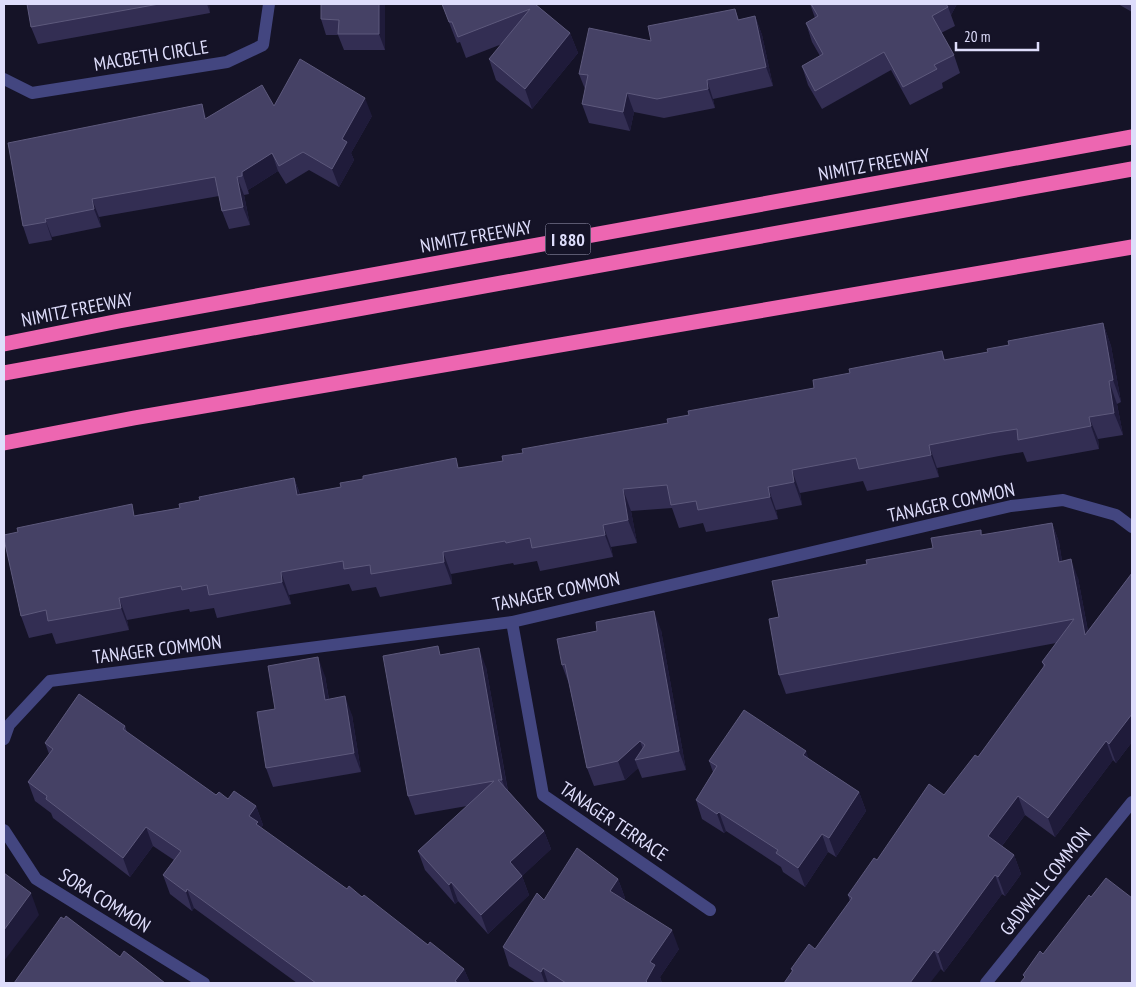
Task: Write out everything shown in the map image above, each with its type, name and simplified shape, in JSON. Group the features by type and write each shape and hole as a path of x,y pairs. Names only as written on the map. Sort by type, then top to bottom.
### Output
{"highway":[{"name":"NIMITZ FREEWAY","path":"4,344 129,319 1132,137"},
{"name":"I 880","path":"4,373 1132,169"},
{"path":"4,443 144,417 1132,247"}],"street":[{"name":"MACBETH CIRCLE","path":"4,79 32,93 227,62 263,45 269,4"},
{"name":"TANAGER COMMON","path":"4,739 9,724 50,681 512,622 1011,506 1063,500 1116,515 1132,528"},
{"name":"TANAGER TERRACE","path":"512,622 543,795 710,910"},
{"name":"GADWALL COMMON","path":"986,983 1132,802"},
{"name":"SORA COMMON","path":"4,830 36,879 204,983"}],"building":[{"path":"27,4 159,4 31,27"},
{"path":"321,4 379,4 379,34 338,34 339,20 321,19"},
{"path":"442,4 535,4 570,33 525,89 489,59 530,9 458,37 452,22 449,22"},
{"path":"811,4 946,4 948,7 932,16 954,55 934,65 937,69 903,87 884,52 815,91 802,66 823,54 806,23 818,16"},
{"path":"735,9 738,20 755,16 766,67 707,80 708,89 657,99 627,93 623,112 582,104 588,75 579,74 589,28 651,41 648,26"},
{"path":"300,59 365,98 342,139 347,142 332,169 303,152 279,166 272,153 242,172 242,176 237,177 243,207 222,211 215,177 92,199 94,209 45,219 46,222 23,226 8,143 202,104 205,119 262,85 274,106"},
{"path":"1103,323 1113,380 1109,381 1114,413 1089,417 1091,426 1018,440 1017,429 991,433 929,445 931,455 859,469 856,458 792,470 794,482 768,487 770,497 698,510 696,501 671,505 667,485 623,489 628,520 603,525 605,535 532,548 530,538 506,543 505,541 443,552 444,562 371,574 370,565 344,569 343,561 281,572 282,582 209,595 207,585 182,590 181,586 119,598 121,608 48,621 46,610 21,616 4,539 4,535 18,532 17,528 132,504 134,516 180,508 179,504 200,500 199,497 294,478 297,495 341,487 340,483 363,479 363,476 456,458 458,468 503,461 502,456 523,453 522,449 668,423 667,419 689,415 688,411 814,388 813,380 850,373 849,369 942,351 944,360 988,352 987,349 1009,345 1008,341"},
{"path":"1052,523 1059,562 1071,559 1085,635 1132,573 1132,714 1109,744 1106,741 1048,818 1018,796 988,836 1014,855 998,877 995,875 938,953 934,950 910,983 784,983 793,970 791,969 809,944 815,949 852,898 848,895 874,858 877,860 929,784 944,795 975,755 978,757 1045,665 1042,662 1074,619 779,675 769,619 779,617 772,581 867,564 866,560 933,548 931,538 981,530 981,535"},
{"path":"654,611 679,751 635,760 645,745 640,741 618,761 587,768 565,664 562,665 557,639 597,631 596,622"},
{"path":"438,646 440,655 479,648 502,780 498,780 544,831 510,862 522,876 481,915 451,882 449,885 418,851 494,781 408,796 383,656"},
{"path":"318,657 325,700 345,696 354,753 266,768 257,712 275,709 268,666"},
{"path":"79,694 125,726 123,729 216,795 219,792 228,799 234,791 256,806 249,816 258,822 256,824 347,889 349,886 362,897 364,895 428,945 430,942 464,969 455,981 458,983 316,983 187,889 186,892 163,875 181,851 146,827 123,858 46,799 47,796 28,782 53,749 45,743"},
{"path":"744,710 806,751 803,755 859,792 829,838 822,834 798,868 776,853 778,850 719,812 717,814 696,800 717,766 709,761"},
{"path":"577,848 618,879 610,891 672,930 650,962 655,965 646,981 648,983 566,983 543,968 541,972 503,947 537,893 544,900"},
{"path":"4,873 31,893 4,930"},
{"path":"1106,878 1132,898 1132,983 1020,983 1025,977 1023,975 1040,951 1043,954 1089,895 1091,897"},
{"path":"66,916 120,957 124,951 165,983 14,983 61,917 64,919"}]}
